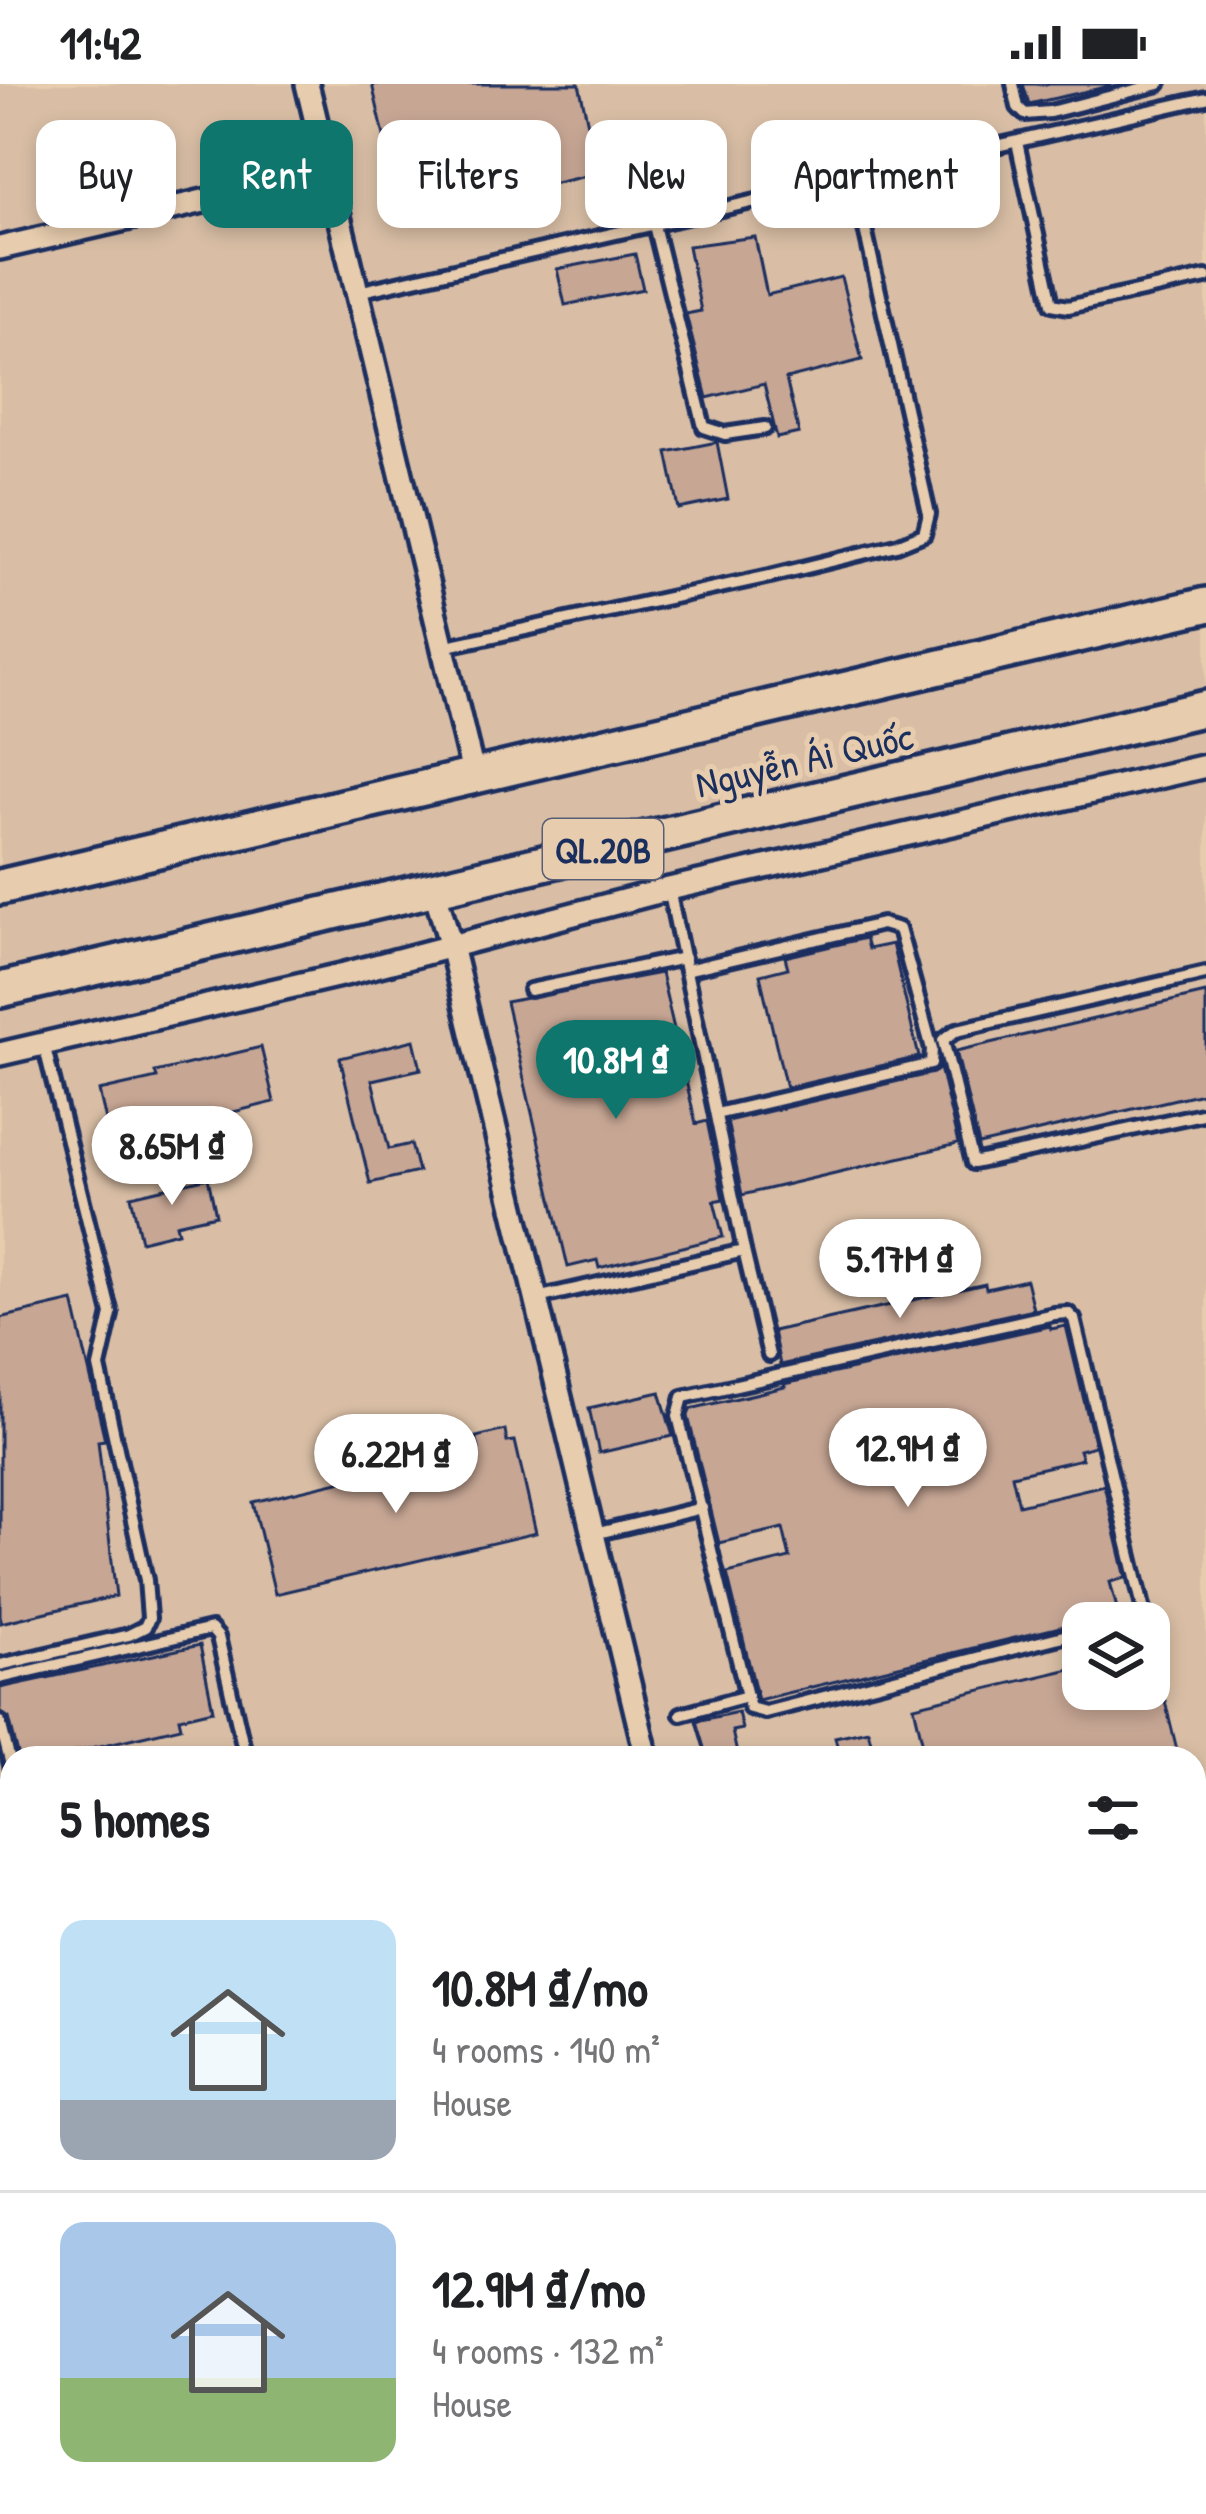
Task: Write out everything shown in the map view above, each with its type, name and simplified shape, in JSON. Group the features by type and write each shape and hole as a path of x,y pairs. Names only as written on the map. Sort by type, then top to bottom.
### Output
{"main road":[{"name":"Nguyễn Ái Quốc","path":"0,887 1206,605"},
{"name":"Nguyễn Ái Quốc","path":"0,990 1206,708"}],"street":[{"path":"307,84 316,120"},
{"path":"0,248 200,202"},
{"path":"343,228 474,777"},
{"path":"0,1054 670,889 1206,766"},
{"path":"434,889 644,1746"}],"lane":[{"path":"1012,84 1018,107 1025,114 1159,84"},
{"path":"1000,146 1206,98"},
{"path":"1017,142 1052,304 1068,307 1206,277"},
{"path":"358,292 641,228"},
{"path":"655,228 704,427 725,434 765,428"},
{"path":"443,647 770,576 924,534 929,514 865,228"},
{"path":"670,889 743,1251 769,1355"},
{"path":"530,990 882,924 899,929 932,1049 931,1064 716,1114"},
{"path":"1206,974 957,1030 943,1044 970,1159 976,1164 1206,1113"},
{"path":"0,1665 129,1635 145,1627 149,1618 146,1580 99,1367 111,1314 44,1044"},
{"path":"537,1298 743,1251"},
{"path":"1062,1636 765,1712 750,1708 678,1416 683,1397 1068,1313 1074,1319 1142,1602"},
{"path":"594,1534 702,1508"},
{"path":"0,1678 211,1629 218,1637 243,1746"},
{"path":"680,1714 747,1696"}],"shaded area":[{"path":"0,84 1206,84 1206,1746 0,1746"}],"building":[{"path":"372,84 579,84 587,120 585,176 561,182 561,120 380,120"},
{"path":"1023,84 1110,84 1110,86 1029,104"},
{"path":"755,237 767,295 841,277 862,360 786,379 799,433 777,438 764,384 707,398 686,314 701,311 688,246"},
{"path":"635,254 643,289 565,305 557,269"},
{"path":"717,442 728,499 679,509 667,452"},
{"path":"865,938 868,949 892,944 919,1057 786,1088 760,975 788,968 785,957"},
{"path":"661,973 696,1124 707,1121 723,1199 714,1201 723,1237 599,1268 597,1260 568,1267 506,1002"},
{"path":"1206,993 1206,1092 979,1145 956,1051"},
{"path":"414,1040 421,1069 372,1080 389,1149 411,1144 418,1172 370,1183 340,1058"},
{"path":"261,1047 274,1102 111,1142 99,1091 157,1078 155,1072"},
{"path":"940,1068 958,1144 742,1195 727,1121"},
{"path":"208,1178 216,1215 176,1224 178,1232 141,1241 131,1196"},
{"path":"1026,1280 1033,1309 780,1365 773,1331 985,1284 986,1289"},
{"path":"73,1301 105,1440 98,1441 116,1596 0,1623 0,1318"},
{"path":"1066,1326 1095,1446 1079,1450 1082,1459 1012,1475 1019,1505 1104,1485 1126,1578 1110,1582 1115,1602 1062,1602 1062,1627 758,1700 727,1573 790,1558 783,1528 719,1543 688,1416 690,1409 784,1384"},
{"path":"660,1392 673,1436 599,1453 589,1408"},
{"path":"505,1430 507,1442 515,1441 536,1533 275,1594 253,1502 479,1449 476,1437"},
{"path":"200,1645 213,1710 179,1718 181,1727 100,1746 16,1746 9,1718 0,1712 0,1688"},
{"path":"1062,1671 1062,1710 1167,1710 1176,1746 923,1746 914,1706"},
{"path":"738,1712 742,1729 732,1731 735,1746 703,1746 696,1721"},
{"path":"868,1730 872,1746 837,1746 835,1737"}]}
